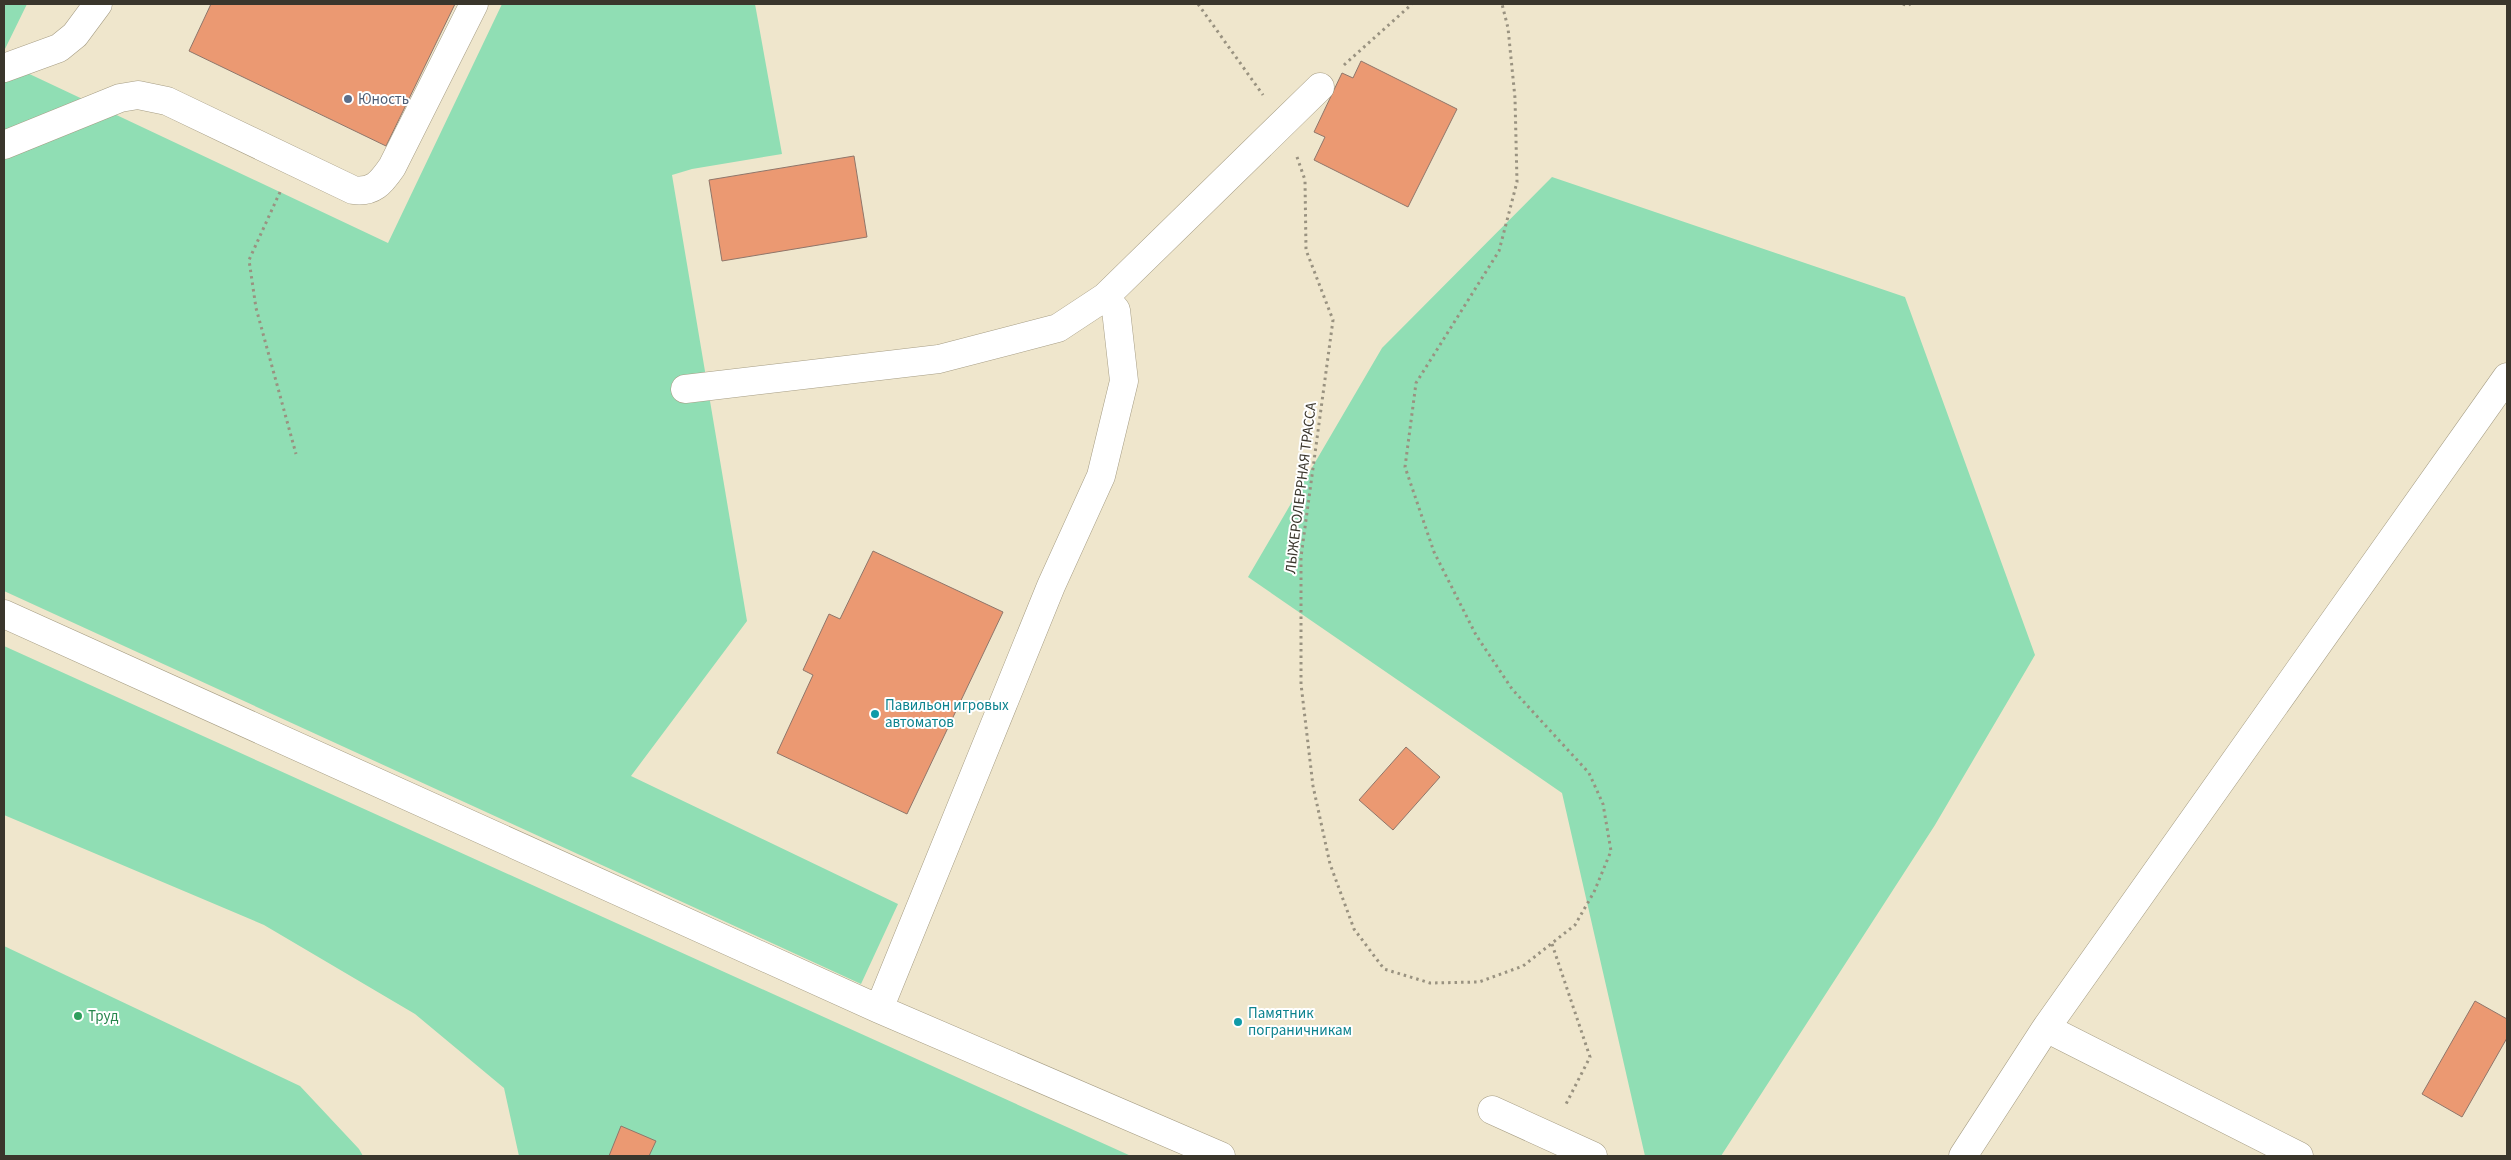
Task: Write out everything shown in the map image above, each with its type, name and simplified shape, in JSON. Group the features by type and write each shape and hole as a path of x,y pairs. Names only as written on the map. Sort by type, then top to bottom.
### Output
{"street":[{"path":"4,68 59,48 75,35 98,4"},
{"path":"4,145 120,98 138,96 167,101 353,190 363,192 374,188 383,180 392,167 474,4"},
{"path":"685,389 938,359 1058,328 1105,297 1320,87"},
{"path":"879,1009 1051,586 1101,476 1124,381 1116,310 1105,297"},
{"path":"1963,1156 2046,1028 2507,377"},
{"path":"4,614 879,1009 1221,1156"},
{"path":"2046,1028 2299,1156"},
{"path":"1492,1110 1593,1156"}],"path":[{"name":"ЛЫЖЕРОЛЕРРНАЯ ТРАССА","path":"1198,4 1284,123 1305,180 1306,250 1333,320 1301,557 1302,684 1314,786 1330,864 1354,929 1384,968 1430,983 1478,982 1524,966 1575,925 1594,892 1611,851 1603,804 1589,773 1512,690 1476,635 1434,552 1405,467 1416,383 1499,251 1517,182 1515,98 1508,28 1502,4"},
{"path":"1320,87 1412,4"},
{"path":"1903,4 1908,6 1910,4"},
{"path":"294,162 249,260 256,308 296,454"},
{"path":"1550,1136 1590,1057 1552,944"}],"green space":[{"path":"4,4 27,4 4,51"},
{"path":"502,4 755,4 782,154 692,169 672,175 747,621 631,776 898,904 861,984 4,591 4,62 388,243"},
{"path":"1552,177 1905,297 2035,655 1935,825 1721,1156 1645,1156 1562,793 1248,577 1382,348"},
{"path":"4,646 1131,1156 519,1156 504,1088 415,1014 264,925 4,815"},
{"name":"Труд","path":"4,946 300,1086 359,1149 363,1156 4,1156"}],"building":[{"name":"Юность","path":"211,4 455,4 386,146 189,51"},
{"path":"1361,61 1457,109 1408,207 1314,160 1325,137 1314,132 1342,73 1353,78"},
{"path":"854,156 867,237 722,261 709,180"},
{"name":"Павильон игровых автоматов","path":"873,551 1003,612 907,814 777,753 813,675 803,670 829,614 840,619"},
{"path":"1406,747 1440,777 1393,830 1359,800"},
{"path":"2475,1001 2507,1019 2507,1038 2462,1117 2422,1094"},
{"path":"621,1126 656,1141 649,1156 609,1156"}],"place":[{"name":"Юность","path":"348,99"},
{"name":"Павильон игровых автоматов","path":"875,714"},
{"name":"Труд","path":"78,1016"},
{"name":"Памятник пограничникам","path":"1238,1022"}]}
